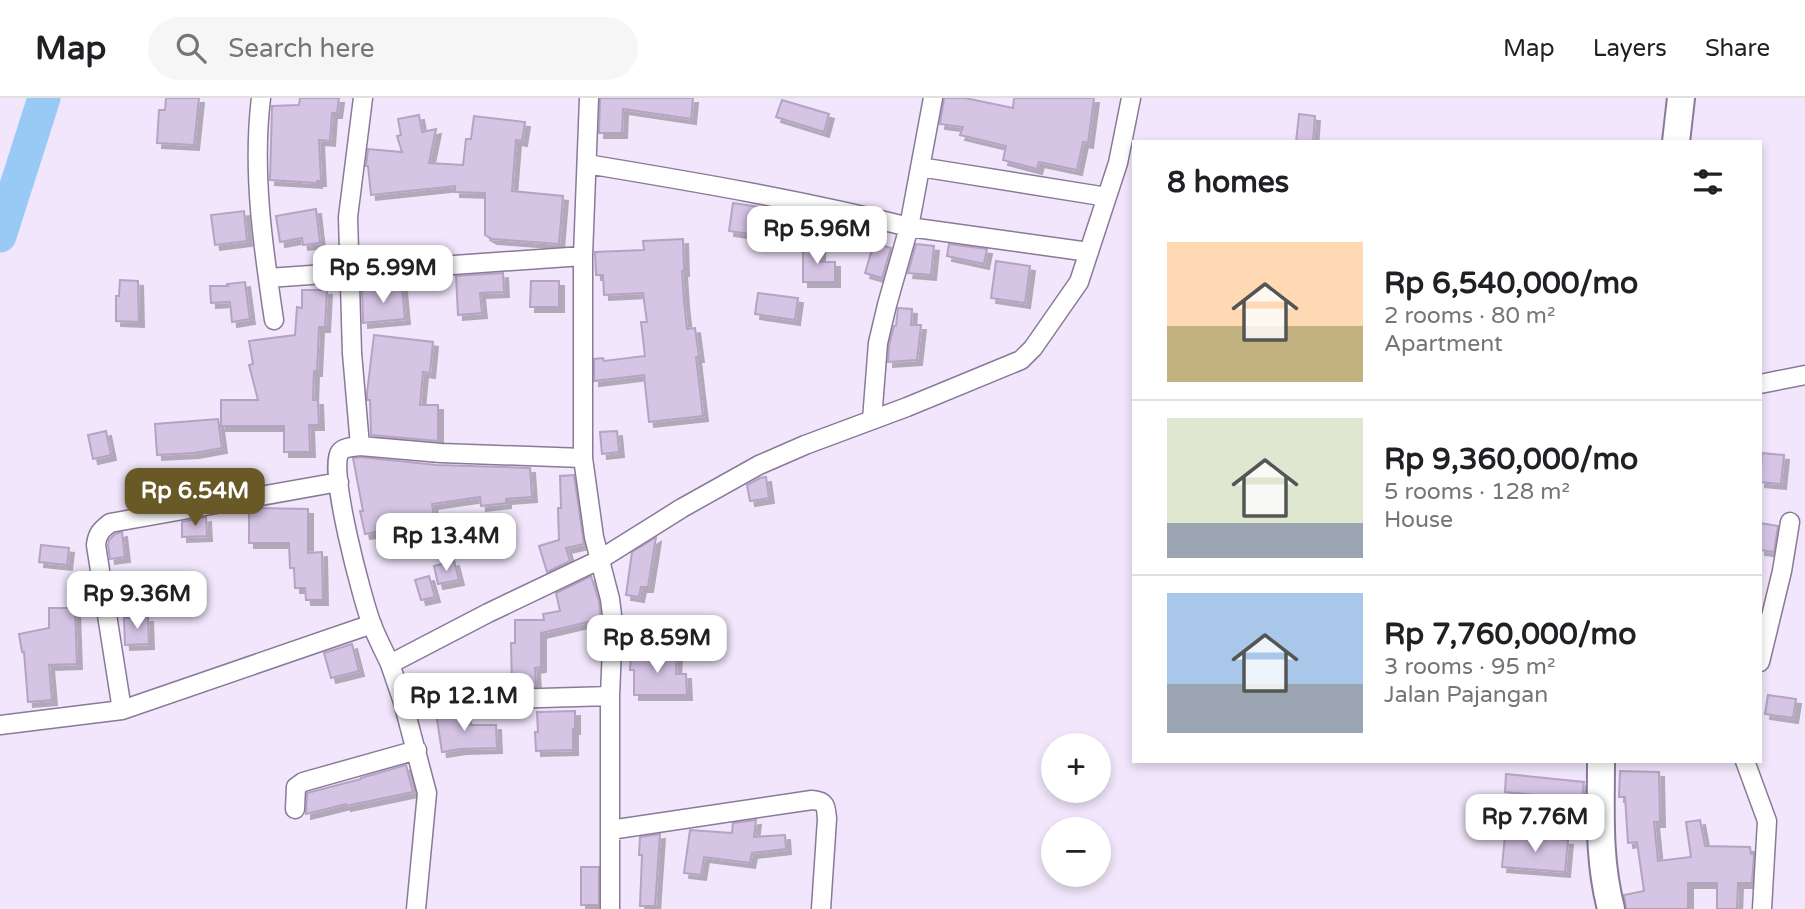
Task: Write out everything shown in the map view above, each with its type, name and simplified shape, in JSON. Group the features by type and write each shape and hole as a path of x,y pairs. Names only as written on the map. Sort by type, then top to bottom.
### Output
{"main road":[{"path":"1675,140 1681,98"},
{"path":"1601,763 1601,850 1611,909"}],"street":[{"path":"261,98 258,171 274,320"},
{"path":"360,446 352,353 348,217 363,98"},
{"path":"589,98 583,256 583,458 594,537 610,599 613,623 610,696 610,909"},
{"path":"872,420 878,343 909,226 933,98"},
{"path":"390,664 488,612 599,560 682,508 759,466 805,445 1021,360 1034,348 1079,282 1118,163 1131,98"},
{"path":"587,164 729,188 909,226 1089,252"},
{"path":"920,167 1107,197"},
{"path":"268,278 583,256"},
{"path":"1762,384 1805,376"},
{"path":"416,909 428,800 426,786 403,702 372,624 356,571 336,465 339,454 342,450 360,446 441,453 583,458"},
{"path":"122,710 96,545 101,530 110,523 339,482"},
{"path":"1762,654 1782,571 1790,523"},
{"path":"0,725 122,710 372,624"},
{"path":"403,702 610,696"},
{"path":"295,809 296,787 303,782 417,750"},
{"path":"1746,763 1767,821 1762,909"},
{"path":"610,830 820,800 826,808 827,819 821,909"}],"building":[{"path":"166,98 199,98 194,145 157,143 159,110 165,110"},
{"path":"300,98 339,98 337,113 332,113 330,141 319,140 321,181 270,180 272,106 299,105"},
{"path":"600,98 693,98 691,119 623,109 622,133 599,133"},
{"path":"944,98 965,98 1013,108 1014,98 1094,98 1088,143 1083,142 1077,170 1039,162 1037,169 1003,160 1006,146 960,135 963,127 940,124"},
{"path":"782,100 829,114 824,132 776,117"},
{"path":"1299,114 1315,116 1313,140 1296,140"},
{"path":"419,115 422,132 436,129 429,163 463,165 466,139 471,139 474,116 525,122 522,141 516,140 512,191 563,196 559,244 492,239 485,235 485,193 455,192 455,186 371,195 366,166 368,149 402,152 397,136 401,135 398,119"},
{"path":"733,203 780,210 775,238 729,231"},
{"path":"316,209 320,243 303,245 302,238 280,242 276,216"},
{"path":"244,211 247,241 215,245 211,215"},
{"path":"683,239 682,271 687,329 695,328 703,416 649,422 644,375 594,381 594,359 603,358 604,361 645,356 641,322 647,322 643,293 604,295 603,275 596,275 595,252 644,250 643,241"},
{"path":"874,243 891,248 882,278 865,273"},
{"path":"803,244 820,244 820,262 835,262 835,282 803,282"},
{"path":"916,244 934,246 931,275 908,273"},
{"path":"949,244 987,249 984,264 947,256"},
{"path":"996,261 1030,266 1025,303 991,298"},
{"path":"503,273 504,292 480,293 482,313 458,315 456,276"},
{"path":"120,280 138,281 139,322 116,321 116,296 119,296"},
{"path":"531,281 559,281 559,307 530,307"},
{"path":"245,282 250,319 232,322 230,302 211,303 210,286"},
{"path":"402,287 405,319 363,323 362,290"},
{"path":"302,290 327,290 325,327 319,327 317,371 314,371 313,400 318,400 319,425 309,425 310,452 284,452 284,426 221,426 221,400 258,400 249,365 253,364 249,341 295,335 297,307 302,308"},
{"path":"758,293 798,298 795,320 755,314"},
{"path":"898,308 912,309 911,325 921,325 917,360 888,362 889,345 896,326"},
{"path":"374,335 433,342 430,373 423,372 420,405 438,405 438,441 371,435 370,400 367,400 367,393"},
{"path":"218,419 222,448 157,455 155,424"},
{"path":"106,431 111,455 93,459 88,435"},
{"path":"617,431 619,452 602,454 600,432"},
{"path":"1762,453 1784,455 1781,484 1762,482"},
{"path":"353,458 437,465 530,468 532,497 506,499 506,503 481,506 480,497 432,504 436,528 416,532 414,525 365,534"},
{"path":"574,475 584,544 566,548 570,561 547,572 539,546 559,540 560,476"},
{"path":"766,477 769,498 750,501 747,485"},
{"path":"308,509 308,553 322,552 323,600 306,600 305,588 295,588 294,568 290,568 289,543 249,543 249,510"},
{"path":"206,517 207,536 182,537 182,522"},
{"path":"1762,523 1778,526 1774,552 1762,550"},
{"path":"122,532 125,557 110,559 109,540"},
{"path":"656,537 648,587 641,587 639,597 626,595 632,552"},
{"path":"41,545 69,548 67,565 39,562"},
{"path":"454,561 459,580 438,584 434,566"},
{"path":"429,576 435,597 421,600 415,580"},
{"path":"591,576 599,601 601,619 541,633 541,667 535,668 536,687 512,687 511,643 515,643 515,620 544,620 543,614 560,611 556,593"},
{"path":"49,608 75,608 77,664 49,665 52,700 28,702 24,652 19,634 49,628"},
{"path":"148,617 149,644 125,645 124,618"},
{"path":"352,644 359,671 331,678 324,653"},
{"path":"631,653 677,654 676,674 686,674 687,695 634,695 634,670 630,670"},
{"path":"1768,695 1796,699 1793,718 1765,714"},
{"path":"575,711 573,750 536,751 537,712"},
{"path":"465,712 467,725 496,725 497,748 442,752 436,713"},
{"path":"406,765 413,792 306,814 307,793"},
{"path":"1620,771 1659,772 1660,822 1654,822 1658,861 1691,857 1686,822 1700,820 1705,846 1750,847 1751,854 1754,854 1752,883 1738,883 1737,909 1717,909 1717,883 1688,883 1688,909 1626,909 1624,895 1644,891 1637,842 1628,843 1625,797 1619,797"},
{"path":"1506,774 1584,782 1582,799 1505,792"},
{"path":"756,820 754,837 785,835 786,849 752,853 750,863 704,857 701,875 684,873 690,830 732,833 733,823"},
{"path":"660,834 655,906 640,906 640,837"},
{"path":"1505,835 1568,840 1565,872 1502,867"},
{"path":"581,867 599,867 599,905 581,905"}],"waterway":[{"path":"0,236 44,98"}]}
